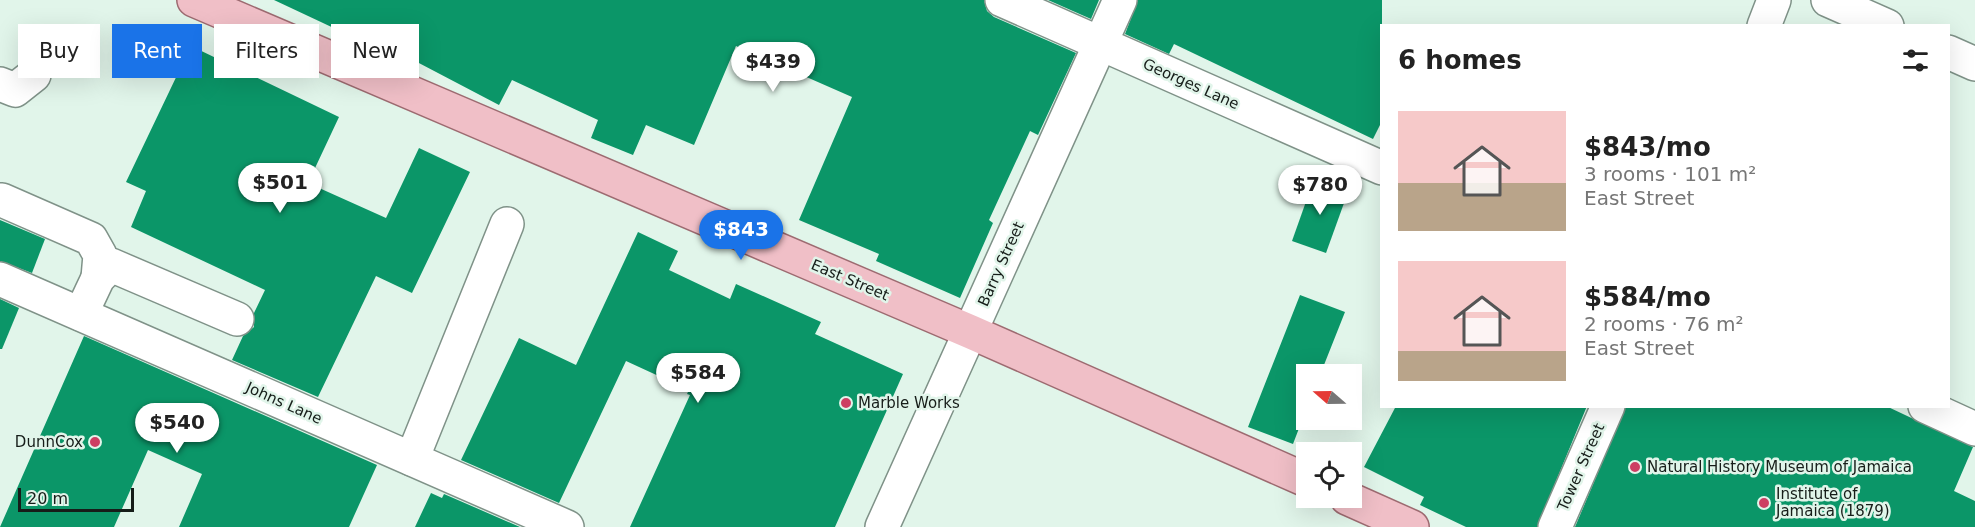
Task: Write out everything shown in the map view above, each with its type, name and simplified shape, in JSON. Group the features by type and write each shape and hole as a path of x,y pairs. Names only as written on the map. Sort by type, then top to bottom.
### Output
{"main road":[{"name":"East Street","path":"194,0 971,332 1296,476"},
{"path":"1362,505 1412,527"}],"street":[{"name":"Georges Lane","path":"1002,0 1380,167"},
{"name":"Barry Street","path":"882,527 1120,0"},
{"path":"1765,24 1774,0"},
{"path":"1828,0 1882,24"},
{"path":"1950,53 1975,64"},
{"path":"0,84 15,90 30,78"},
{"path":"2,200 91,239 100,255 98,278"},
{"path":"412,459 507,224"},
{"path":"81,314 98,278 111,265 237,319"},
{"name":"Johns Lane","path":"0,279 567,527"},
{"name":"Tower Street","path":"1555,527 1607,408"},
{"path":"1929,408 1975,429"}],"building":[{"path":"274,0 984,0 987,11 994,17 1076,53 1038,135 1030,131 989,220 993,223 960,298 876,261 879,254 799,220 852,97 736,46 694,145 646,125 633,155 591,138 598,120 512,80 499,105 419,63 419,24 331,24 331,27"},
{"path":"1048,0 1099,0 1091,19"},
{"path":"1138,0 1382,0 1380,125 1373,139 1174,44 1169,54 1125,34"},
{"path":"202,51 214,57 214,78 258,78 339,117 308,183 386,218 419,148 470,172 412,293 376,276 318,397 232,360 243,336 254,327 254,313 265,290 131,227 146,191 126,182 176,78 202,78"},
{"path":"1314,179 1348,192 1326,253 1292,241"},
{"path":"0,220 45,239 32,273 0,261"},
{"path":"638,232 678,251 669,270 730,299 736,284 821,322 815,334 903,374 835,527 630,527 690,395 687,394 689,390 626,361 559,503 461,460 519,338 576,365"},
{"path":"1300,295 1345,312 1324,364 1296,364 1296,430 1298,430 1293,444 1248,427"},
{"path":"0,299 19,308 2,349 0,349"},
{"path":"84,336 377,465 349,527 179,527 202,474 148,450 114,527 0,527"},
{"path":"1395,408 1586,408 1537,527 1466,527 1420,505 1424,497 1364,467"},
{"path":"1625,408 1890,408 1973,447 1954,491 1975,501 1975,527 1575,527"},
{"path":"431,493 442,498 444,494 520,527 415,527"}],"place":[{"name":"Marble Works","path":"846,403"},
{"name":"DunnCox","path":"95,442"},
{"name":"Natural History Museum of Jamaica","path":"1635,467"},
{"name":"Institute of Jamaica (1879)","path":"1764,503"}]}
